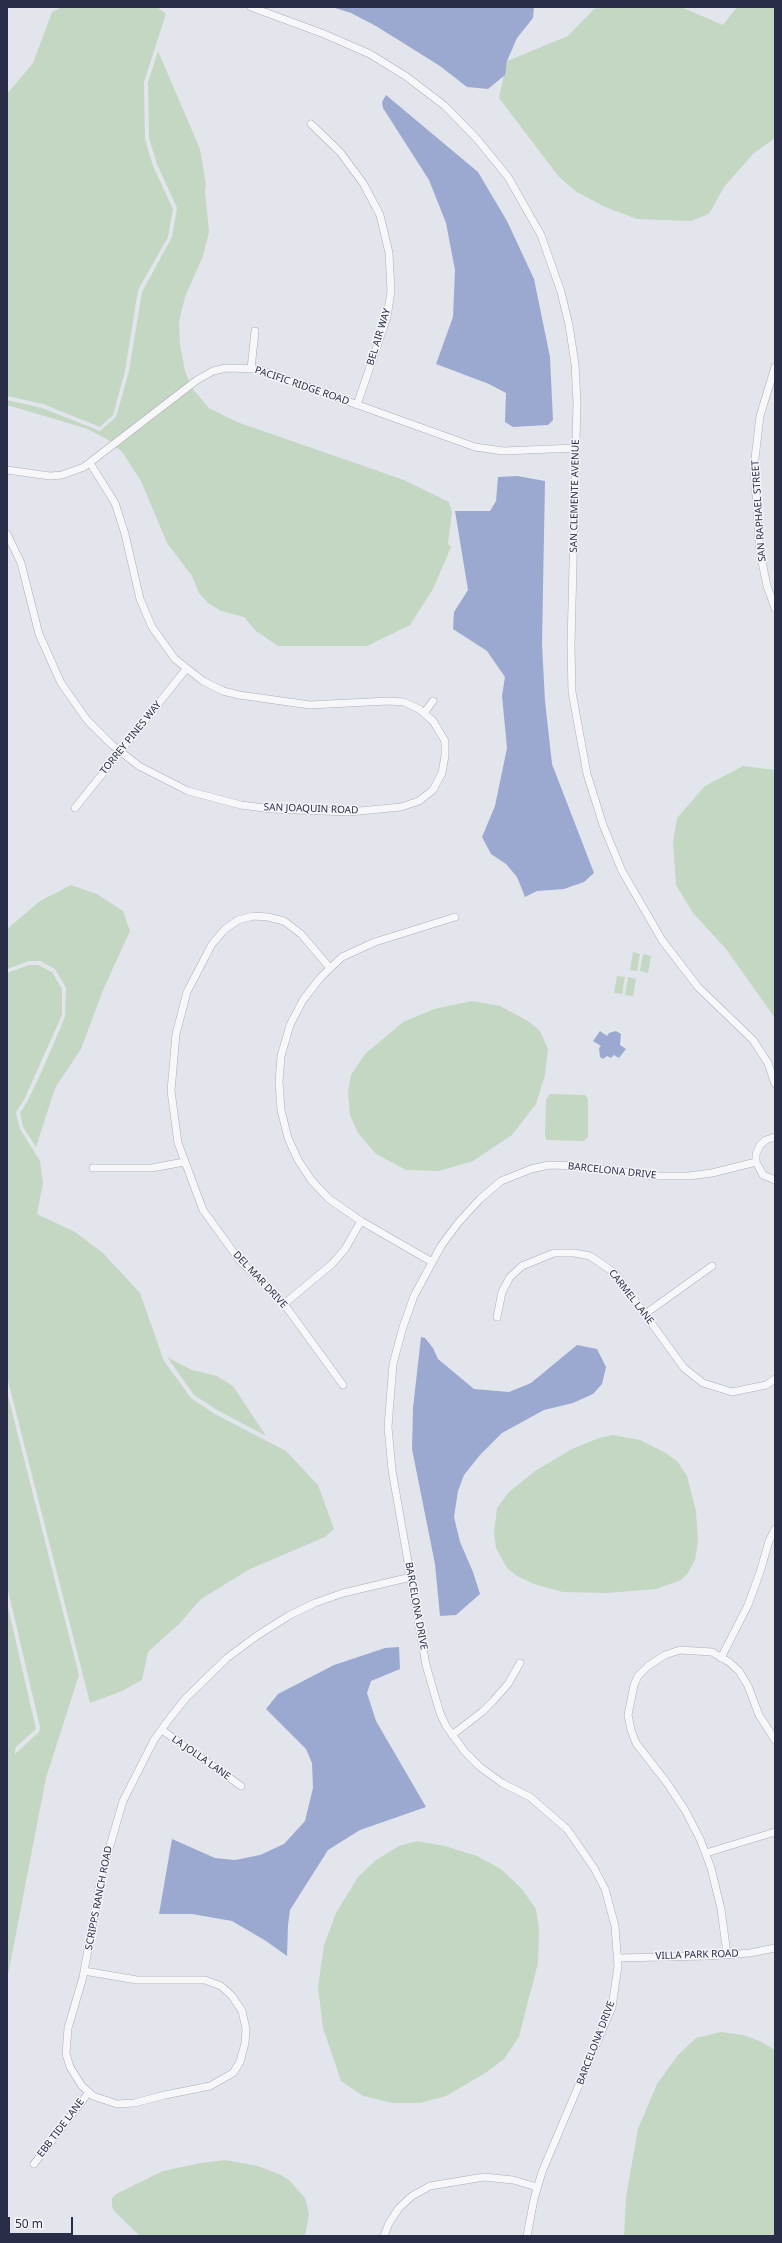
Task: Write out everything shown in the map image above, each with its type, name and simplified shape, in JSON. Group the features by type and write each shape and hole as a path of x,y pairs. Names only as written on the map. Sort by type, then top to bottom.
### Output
{"street":[{"name":"SAN CLEMENTE AVENUE","path":"250,7 324,34 370,54 406,77 445,106 477,139 508,177 541,234 561,292 569,325 575,364 576,448 571,645 572,692 587,774 603,825 622,871 662,940 698,987 753,1040 768,1063 775,1084"},
{"name":"BEL AIR WAY","path":"311,124 340,152 363,183 380,215 389,253 391,291 387,317 357,405"},
{"path":"251,368 255,331"},
{"name":"SAN RAPHAEL STREET","path":"775,367 760,416 754,467 760,552 767,586 775,608"},
{"name":"PACIFIC RIDGE ROAD","path":"7,470 34,475 62,475 84,467 197,380 213,371 226,368 258,369 475,448 503,451 576,448"},
{"name":"SAN JOAQUIN ROAD","path":"7,534 22,563 39,634 61,683 87,720 120,752 139,766 188,791 241,805 272,809 349,812 401,807 419,801 433,790 442,774 446,756 445,741 433,721 424,713 404,702 388,701 310,705 238,695 216,688 186,669 161,642 152,627 140,599 126,534 114,503 90,463"},
{"name":"TORREY PINES WAY","path":"75,808 186,669"},
{"path":"424,713 433,700"},
{"name":"DEL MAR DRIVE","path":"330,968 301,934 284,921 268,917 252,916 238,920 225,929 212,944 187,992 176,1034 171,1091 178,1143 203,1210 240,1261 284,1304 343,1385"},
{"path":"432,1262 361,1222 329,1199 312,1181 288,1138 281,1110 279,1082 281,1056 290,1025 303,1000 330,968 342,957 375,942 455,917"},
{"path":"775,1137 766,1140 760,1145 756,1154 756,1162 763,1175 775,1180"},
{"path":"93,1168 134,1169 184,1162"},
{"name":"BARCELONA DRIVE","path":"527,2236 537,2187 612,2007 618,1958 615,1926 605,1889 594,1868 567,1828 530,1797 502,1783 480,1767 465,1752 452,1735 440,1713 431,1684 392,1470 388,1427 389,1396 393,1364 403,1327 414,1296 432,1262 458,1223 480,1199 501,1181 531,1169 549,1165 580,1166 654,1176 690,1176 712,1173 756,1162"},
{"path":"284,1304 332,1264 345,1249 361,1222"},
{"name":"CARMEL LANE","path":"497,1317 502,1292 510,1277 522,1266 554,1253 590,1256 602,1262 615,1273 684,1368 704,1383 732,1392 766,1385 775,1379"},
{"path":"645,1314 712,1266"},
{"path":"721,1658 748,1605 760,1572 768,1541 775,1529"},
{"name":"SCRIPPS RANCH ROAD","path":"84,1971 137,1980 194,1979 216,1984 232,1996 242,2011 246,2029 245,2043 240,2062 233,2073 210,2086 165,2095 134,2104 117,2104 102,2100 89,2092 76,2077 70,2067 66,2054 68,2028 84,1971 102,1872 111,1834 122,1801 138,1770 162,1730 186,1698 226,1658 258,1635 290,1615 343,1593 411,1577"},
{"path":"727,1954 721,1909 706,1853 685,1810 667,1783 636,1743 628,1716 629,1703 638,1676 648,1666 665,1655 680,1650 712,1652 738,1670 748,1686 759,1715 775,1740"},
{"path":"452,1735 494,1701 508,1684 520,1663"},
{"name":"LA JOLLA LANE","path":"162,1730 241,1786"},
{"path":"706,1853 775,1832"},
{"name":"VILLA PARK ROAD","path":"618,1958 750,1953 775,1948"},
{"name":"EBB TIDE LANE","path":"34,2164 89,2092"},
{"path":"384,2236 399,2208 412,2196 430,2186 473,2177 494,2177 537,2187"}],"green space":[{"path":"62,7 157,7 166,14 144,82 145,139 153,166 173,209 168,237 138,290 125,371 113,415 100,427 43,404 7,396 7,94 33,63 52,12"},
{"path":"608,7 681,7 723,25 737,7 775,7 775,138 754,153 724,187 709,214 691,221 637,219 605,207 577,192 559,177 499,98 507,61 568,36 594,9"},
{"path":"158,51 200,149 206,185 205,191 209,232 203,256 185,297 179,322 180,345 185,371 192,388 209,408 237,422 404,480 449,502 452,512 448,544 451,547 433,589 410,625 367,646 278,646 256,631 244,617 221,611 208,603 199,593 192,576 167,543 141,481 123,453 110,441 88,429 7,405 7,400 42,408 100,431 116,417 129,371 142,292 172,237 177,208 157,164 149,138 148,82"},
{"path":"743,766 775,770 775,1018 726,949 693,913 676,885 673,842 677,818 705,786"},
{"path":"71,885 97,894 123,911 130,931 103,990 81,1049 55,1088 36,1147 23,1127 20,1113 41,1073 65,1017 66,988 55,969 40,961 29,961 7,969 7,929 40,901"},
{"path":"633,952 640,954 637,971 630,970"},
{"path":"643,954 651,956 648,973 640,971"},
{"path":"29,965 38,965 52,972 62,989 62,1015 24,1100 16,1112 20,1129 40,1161 43,1183 37,1214 75,1232 103,1253 140,1293 164,1361 191,1398 215,1414 286,1451 318,1485 334,1529 325,1537 250,1569 201,1599 180,1623 148,1652 142,1680 122,1691 90,1703 7,1377 7,973"},
{"path":"617,976 625,977 622,994 614,993"},
{"path":"628,977 636,979 633,996 625,995"},
{"path":"472,1001 500,1006 528,1021 540,1031 548,1049 545,1075 536,1104 512,1135 473,1161 439,1171 406,1170 376,1154 358,1133 350,1115 348,1092 351,1075 365,1054 403,1022 434,1009"},
{"path":"550,1094 585,1095 588,1099 588,1137 584,1141 547,1140 545,1136 546,1099"},
{"path":"167,1357 192,1370 217,1376 233,1386 266,1436 217,1410 194,1395"},
{"path":"7,1392 79,1675 46,1778 7,1980 7,1603 36,1729 18,1745 15,1749 15,1754 39,1732 40,1727 7,1586"},
{"path":"613,1435 640,1440 664,1452 677,1461 687,1476 696,1511 698,1542 695,1560 688,1573 681,1580 656,1589 607,1593 563,1592 534,1584 517,1576 507,1568 496,1548 494,1533 497,1508 509,1492 535,1471 572,1449 599,1438"},
{"path":"417,1841 445,1846 477,1856 501,1869 522,1889 536,1909 539,1929 538,1963 519,2037 504,2059 487,2072 446,2096 420,2103 393,2103 363,2096 341,2081 323,2028 318,1987 324,1945 336,1913 358,1877 376,1860 399,1846"},
{"path":"721,2032 743,2035 762,2042 775,2050 775,2236 624,2236 626,2197 638,2129 657,2084 678,2055 696,2038"},
{"path":"225,2160 258,2166 281,2175 290,2181 305,2198 309,2214 305,2236 140,2236 114,2211 112,2206 112,2198 116,2194 163,2171 201,2163"}],"water":[{"path":"332,7 534,7 533,18 517,38 507,61 505,75 488,89 467,87 440,66 376,26 351,13"},
{"path":"386,95 478,172 507,221 534,279 550,357 553,420 548,425 513,427 505,422 506,393 489,384 436,364 453,317 455,270 446,223 429,180 383,108 382,102"},
{"path":"517,476 545,481 542,644 545,701 552,764 594,873 584,882 564,889 537,891 525,897 517,877 506,864 491,854 482,837 495,806 507,748 502,696 505,677 487,651 453,629 454,612 468,590 455,511 490,511 496,501 498,477"},
{"path":"600,1031 607,1036 609,1033 616,1031 621,1034 620,1045 626,1049 619,1058 614,1055 611,1058 607,1056 603,1059 600,1057 599,1048 601,1046 593,1041"},
{"path":"421,1337 425,1338 433,1348 438,1359 474,1389 509,1392 531,1383 577,1345 597,1349 606,1367 602,1384 593,1394 573,1403 544,1410 502,1433 480,1455 464,1475 458,1491 454,1517 460,1542 473,1572 480,1594 456,1615 440,1616 435,1564 412,1449 413,1408"},
{"path":"399,1647 400,1669 371,1681 367,1693 376,1721 426,1807 360,1830 328,1850 290,1910 287,1956 266,1941 232,1921 192,1914 159,1914 172,1839 215,1858 235,1860 260,1855 284,1844 305,1821 313,1788 312,1763 306,1749 266,1709 278,1694 334,1665 385,1648"}]}
